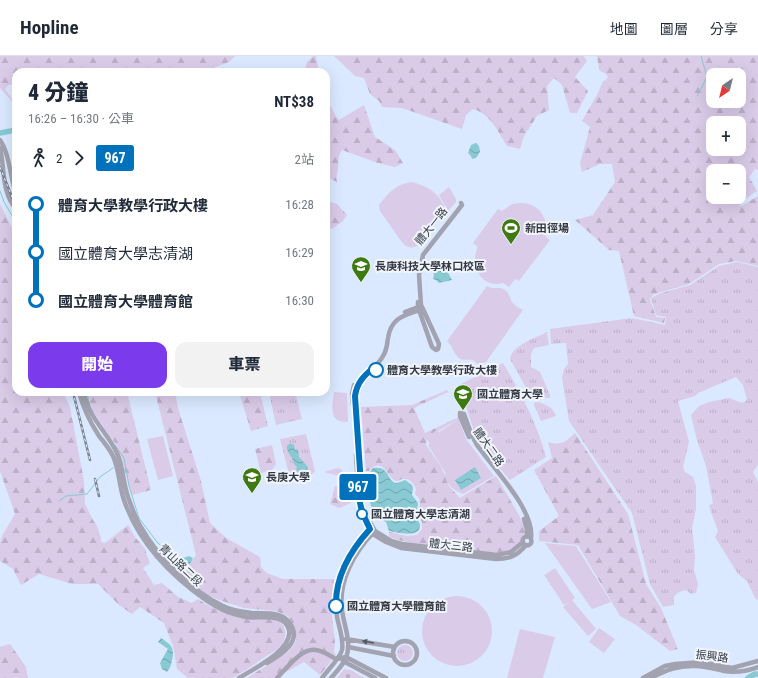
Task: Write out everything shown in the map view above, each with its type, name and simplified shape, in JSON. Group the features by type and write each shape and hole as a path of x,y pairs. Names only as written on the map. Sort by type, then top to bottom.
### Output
{"street":[{"path":"0,140 10,168 12,181"},
{"path":"0,148 3,177 9,198 12,203"},
{"name":"體大一路","path":"461,203 462,205 423,255 419,275 420,308 416,275 421,253 461,203"},
{"path":"420,308 439,344 438,349 436,350 432,347 420,308"},
{"path":"373,530 362,514 359,504 352,394 355,384 361,374 377,361 384,349 387,328 391,322 399,315 420,308"},
{"name":"青山路二段","path":"80,396 87,415 114,457 124,498 132,520 145,541 165,565 189,587 219,609 246,617 276,618 282,620 286,624 289,635 285,645 266,661 239,678"},
{"name":"青山路二段","path":"85,396 90,412 117,454 122,467 127,495 136,518 148,539 168,563 192,586 211,600 223,606 236,611 278,614 290,623 293,630 293,637 290,646 280,655 244,678"},
{"name":"體大二路","path":"460,413 464,414 470,433 477,444 513,492 528,520 531,530 529,537 522,514 509,491 473,443 460,413"},
{"path":"322,678 342,651 342,638 336,611 339,580 350,554 373,530"},
{"path":"331,678 345,659 348,647 348,639 342,609 345,581 351,564 373,530"},
{"name":"體大三路","path":"373,530 386,542 401,548 496,558 507,559 513,557 524,544"},
{"path":"529,537 531,544 524,544 524,538 529,537"},
{"path":"342,638 395,647 402,642 410,642 416,647 417,655 414,662 407,665 398,662 394,656 395,647"},
{"path":"348,647 394,656"},
{"path":"278,678 300,658 309,652 315,651 336,660 345,659 386,678"},
{"path":"345,659 375,678"},
{"name":"振興路","path":"643,678 687,662 702,662 732,668 758,661"},
{"name":"振興路","path":"651,678 671,667 698,666 732,672 758,667"}],"green space":[{"path":"0,56 235,56 229,62 213,68 12,68 12,85 9,85 5,89 12,99 12,103 0,88"},
{"path":"313,56 316,56 318,68 305,68 307,62"},
{"path":"334,56 584,56 587,61 575,77 588,91 577,113 570,113 562,85 554,78 547,86 549,110 537,116 524,136 520,149 507,146 489,119 479,111 473,109 466,115 462,129 402,108 382,107 379,101 370,94 364,78 355,76"},
{"path":"597,56 758,56 758,170 755,169 749,177 757,191 746,198 746,164 706,164 706,204 740,204 742,206 758,196 758,266 736,261 719,264 689,284 653,295 650,299 656,317 665,318 664,323 634,316 619,251 609,250 575,220 593,215 615,182 612,164 600,164 582,172 580,163 590,127 582,121 603,81 608,77 599,70"},
{"path":"330,104 339,120 364,105 375,137 395,150 403,163 395,167 378,163 342,150 339,157 337,182 331,179"},
{"path":"412,182 424,186 434,192 441,200 446,212 415,247 406,246 401,241 380,211 379,205 393,189"},
{"path":"449,187 456,199 456,202 448,211 439,195"},
{"path":"330,202 337,204 347,215 343,221 332,229 330,228"},
{"name":"新田徑場","path":"520,203 531,205 540,211 546,223 551,228 545,236 550,240 519,281 515,279 509,287 503,283 495,284 489,282 483,279 476,268 475,261 478,247 473,243 498,209 502,211 512,204"},
{"path":"0,204 12,228 12,396 65,396 70,407 84,481 85,504 97,526 101,542 105,543 128,525 135,537 146,550 150,563 143,568 154,585 162,583 178,597 192,603 198,599 211,607 232,615 256,619 273,619 279,621 285,630 282,644 270,654 234,677 188,678 177,669 173,646 164,623 140,607 132,614 119,605 98,584 72,584 39,574 21,585 13,569 0,561 0,543 2,536 15,514 0,471"},
{"path":"737,262 758,267 758,465 753,472 758,482 758,600 755,598 747,581 738,574 715,537 718,531 709,506 713,503 706,466 697,440 691,415 699,406 709,402 729,398 742,403 747,400 743,385 736,377 698,393 695,396 678,401 689,442 683,467 685,472 693,477 696,486 696,509 692,528 695,555 694,570 698,584 696,593 691,594 686,590 679,592 674,596 674,605 663,607 650,584 632,513 569,421 562,378 564,369 568,364 566,343 551,344 550,329 632,318 665,325 666,317 656,315 651,298 661,293 690,285 719,266"},
{"path":"487,286 505,290 513,303 523,310 486,362 478,364 473,360 464,360 459,358 447,341"},
{"path":"547,332 549,345 534,348 531,354 531,367 540,372 550,398 529,393 510,359 515,350 520,346"},
{"path":"503,363 528,408 546,457 510,480 496,464 475,434 459,385"},
{"path":"447,390 448,392 414,408 425,433 459,417 459,419 427,437 426,445 442,468 447,477 446,479 449,486 460,498 496,476 519,515 526,531 519,545 512,550 492,553 456,547 414,543 389,537 389,532 407,536 417,535 422,529 422,522 418,511 420,503 419,498 415,494 415,487 409,480 402,479 396,481 385,469 378,466 366,471 361,407 412,405"},
{"path":"334,392 347,393 348,422 342,422 334,417 332,408"},
{"path":"89,396 128,396 151,490 132,495 117,446 92,410"},
{"path":"156,396 176,396 178,408 201,481 210,523 226,538 260,557 261,567 267,573 283,579 334,579 331,608 335,642 334,652 336,655 320,675 304,662 279,676 279,678 247,678 288,652 296,640 296,630 288,616 276,611 244,608 206,594 183,575 196,555"},
{"path":"240,396 261,396 268,426 251,431"},
{"path":"270,396 296,396 302,419 276,425"},
{"path":"538,402 553,410 556,416 541,421 534,405 534,403"},
{"path":"459,419 466,439 494,476 463,494 449,485 446,479 446,474 428,445 430,444 426,438 437,430 439,432"},
{"path":"575,433 628,514 646,584 661,608 678,649 670,651 636,625 620,616 578,545 539,541 539,531 559,516 534,470 552,458 548,442 557,444 563,442"},
{"path":"306,434 315,471 304,478 293,479 290,478 280,439"},
{"path":"163,436 173,476 158,480 147,439"},
{"path":"272,445 276,464 272,470 261,473 255,449"},
{"path":"338,468 342,470 342,474 339,476 324,472"},
{"path":"335,486 351,489 351,503 339,508 330,504"},
{"path":"545,543 576,546 611,602 592,609"},
{"path":"555,568 575,598 572,600 596,629 588,636 563,607 571,601 564,605 544,575"},
{"path":"457,596 476,602 486,612 492,631 486,650 476,660 457,666 438,660 428,650 422,631 428,612 438,602"},
{"path":"599,628 615,639 604,653 589,642"},
{"path":"520,629 555,637 543,678 507,678"},
{"path":"10,644 26,667 28,678 0,678 0,647"},
{"path":"402,645 408,645 413,650 411,659 408,661 402,661 397,656 397,650"},
{"path":"344,669 351,670 364,678 337,678"}],"water":[{"path":"476,143 479,146 480,152 476,158 472,159 468,153 471,145"},
{"path":"432,266 445,267 452,280 439,283 433,279 434,274 430,269"},
{"path":"290,443 294,445 295,450 298,449 299,457 308,467 307,471 303,474 300,474 296,469 297,467 287,449 287,446"},
{"path":"475,467 481,478 461,490 455,480"},
{"path":"373,468 382,469 385,471 393,482 397,483 405,480 412,485 412,495 418,503 416,515 420,525 417,532 408,534 389,531 386,522 379,519 375,514 368,493 370,472"},
{"path":"189,556 193,558 190,564 184,565 179,562 180,559"},
{"path":"161,638 170,645 173,652 172,662 167,672 162,669 160,663 168,649 158,642"}],"waterway":[{"path":"697,96 707,77 701,56"},
{"path":"0,133 12,131"},
{"path":"0,191 4,202 12,215"},
{"path":"88,396 90,405"},
{"path":"115,445 124,458 129,486 139,518 157,542 179,561"},
{"path":"59,501 66,496 87,494 100,477 113,468"},
{"path":"748,678 758,674"}],"railway":[{"path":"0,167 12,197"},
{"path":"74,396 90,460"},
{"path":"95,479 99,496"}],"bus line":[{"name":"967","path":"336,606 339,580 346,562 354,548 370,529 362,514 359,504 358,487 361,485 355,396 357,386 363,377 374,367 376,370"}],"place":[{"name":"新田徑場","path":"511,245"},
{"name":"長庚科技大學林口校區","path":"361,283"},
{"name":"體育大學教學行政大樓","path":"376,370"},
{"name":"國立體育大學","path":"463,411"},
{"name":"長庚大學","path":"252,494"},
{"name":"國立體育大學志清湖","path":"362,514"},
{"name":"國立體育大學體育館","path":"336,606"}]}
